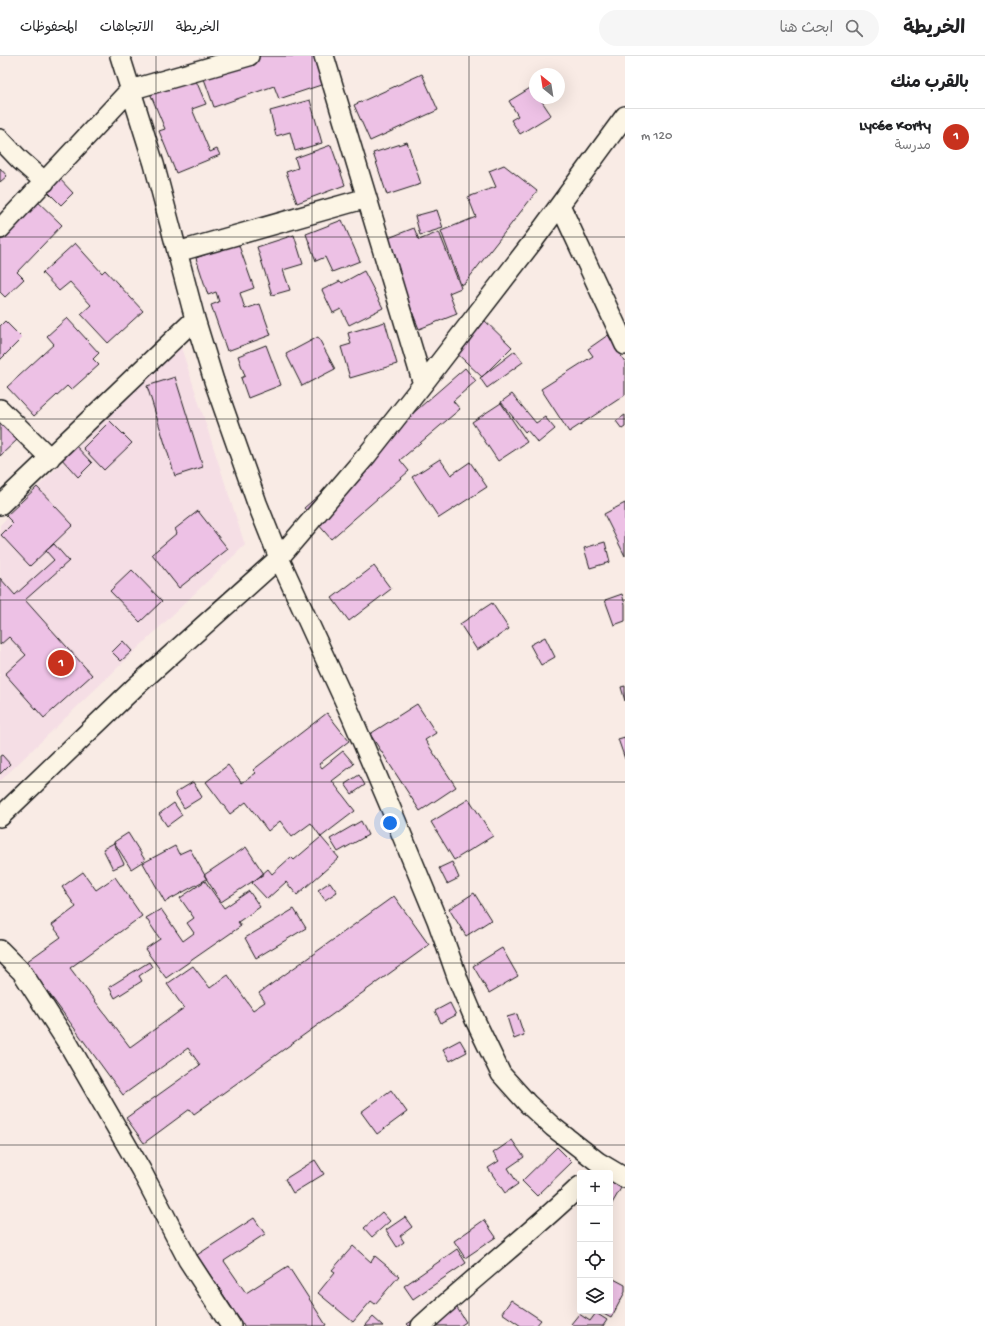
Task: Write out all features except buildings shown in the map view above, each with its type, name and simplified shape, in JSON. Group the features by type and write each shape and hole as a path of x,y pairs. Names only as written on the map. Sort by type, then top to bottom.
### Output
{"street":[{"path":"120,56 154,164 195,320 214,380 257,503 279,558 351,715 434,914 459,982 475,1020 502,1074 528,1104 598,1169 625,1178"},
{"path":"0,229 46,182 130,90 249,56"},
{"path":"324,56 424,384"},
{"path":"0,817 134,688 279,558 367,455 424,384 560,205 625,116"},
{"path":"0,140 20,160 46,182"},
{"path":"177,252 367,198"},
{"path":"560,205 625,345"},
{"path":"0,505 195,320"},
{"path":"0,409 50,458"},
{"path":"0,950 22,972 69,1045 141,1170 188,1260 231,1326"},
{"path":"421,1326 577,1189"}],"shaded area":[{"path":"180,344 245,545 0,781 0,525"}],"place":[{"name":"Lycée Korty","path":"61,663"}]}
